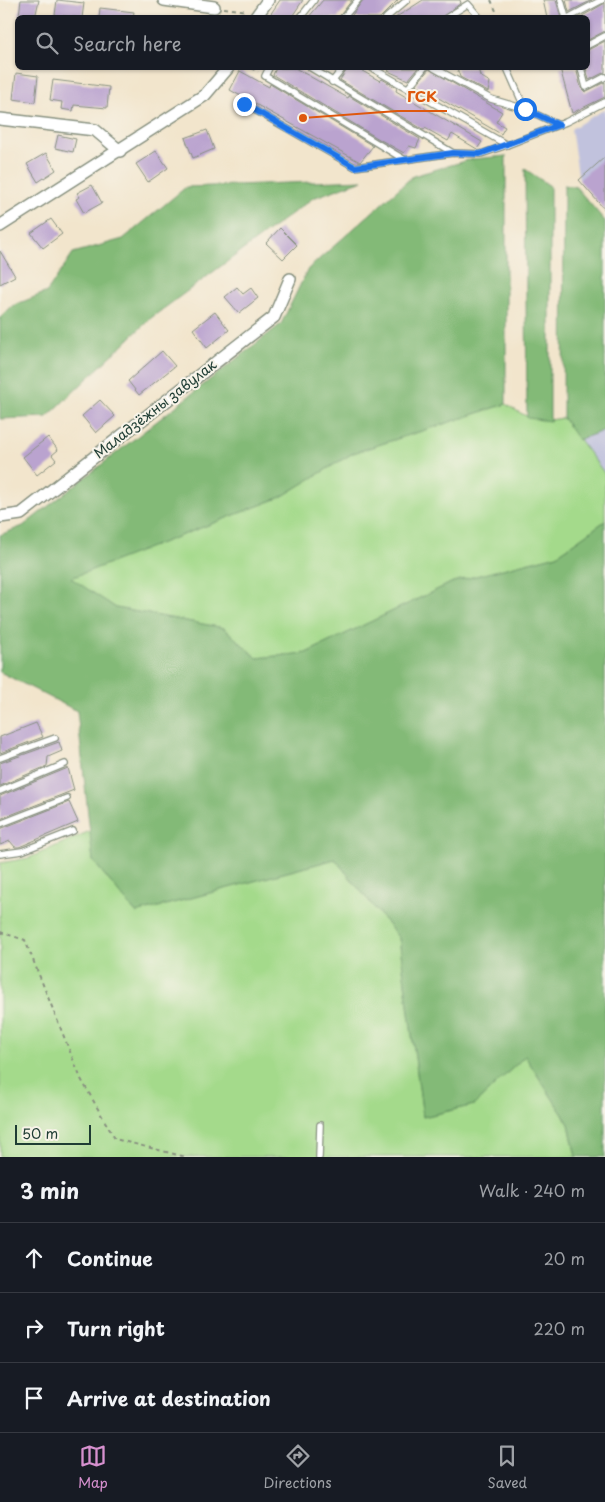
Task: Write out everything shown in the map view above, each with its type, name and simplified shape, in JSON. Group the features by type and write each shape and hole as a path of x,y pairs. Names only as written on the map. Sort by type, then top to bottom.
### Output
{"street":[{"path":"164,0 214,7"},
{"path":"256,15 268,0"},
{"path":"0,226 120,151 204,95 226,70"},
{"path":"0,119 95,130 120,151"},
{"name":"Маладзёжны завулак","path":"0,518 20,514 274,317 290,279"}],"lane":[{"path":"302,15 314,0"},
{"path":"346,15 358,0"},
{"path":"390,15 408,0"},
{"path":"561,0 566,15"},
{"path":"573,15 602,0"},
{"path":"451,15 468,4 477,15"},
{"path":"590,44 605,36"},
{"path":"268,70 265,76 405,160"},
{"path":"314,70 453,153"},
{"path":"332,82 341,70"},
{"path":"382,70 408,88 507,145"},
{"path":"408,88 422,70"},
{"path":"438,70 491,99 525,109 559,125"},
{"path":"508,70 525,109"},
{"path":"581,70 586,87 605,76"},
{"path":"244,104 355,167 453,153 480,154 559,125 605,102"},
{"path":"0,758 55,738"},
{"path":"0,791 66,764"},
{"path":"0,824 66,798"},
{"path":"0,854 22,851 73,831"},
{"path":"319,1157 320,1125"}],"path":[{"path":"491,0 496,15"},
{"path":"214,7 256,15"},
{"path":"0,932 25,940 81,1079 116,1139 186,1157"}],"shaded area":[{"path":"605,109 605,210 579,180 571,129"},
{"path":"605,430 605,474 578,440"}],"green space":[{"path":"506,156 506,404 353,453 281,497 71,578 116,608 224,628 257,658 306,653 453,582 557,555 605,521 605,1157 576,1157 569,1124 525,1056 474,1105 423,1117 399,938 335,859 136,913 93,861 77,711 0,672 0,535 23,526 281,324 308,269 413,176 472,159"},
{"path":"525,169 550,186 550,421 527,418"},
{"path":"363,180 313,198 151,318 47,417 0,419 0,318 12,306 47,292 73,253 123,239 186,187"},
{"path":"564,185 576,187 605,221 605,430 578,440 563,418"},
{"path":"506,404 520,413 533,418 546,420 563,418 605,474 605,521 557,555 453,582 306,653 257,658 224,628 116,608 70,578 281,497 353,453"},
{"path":"90,831 93,861 136,913 335,859 399,938 423,1117 474,1105 525,1056 569,1124 576,1157 0,1157 0,863 29,858"}],"building":[{"path":"21,0 39,0 36,15 19,15"},
{"path":"57,0 84,3 82,15 55,15"},
{"path":"280,0 303,0 293,15 270,15"},
{"path":"323,0 352,0 340,15 310,15"},
{"path":"363,0 398,0 383,15 352,15"},
{"path":"423,0 460,0 461,3 445,15 400,15"},
{"path":"543,0 556,0 560,15 546,15"},
{"path":"566,0 592,0 569,12"},
{"path":"605,3 605,31 590,39 590,15 584,15"},
{"path":"100,8 134,12 134,15 99,15"},
{"path":"605,41 605,72 589,80 586,70 590,70 590,49"},
{"path":"275,70 299,70 348,98 349,96 420,139 416,148 409,146 404,153 273,75"},
{"path":"347,70 361,70 380,81 382,79 397,88 396,91 482,142 477,149 452,134 448,141 425,128 424,130 340,80"},
{"path":"389,70 416,70 408,80"},
{"path":"428,70 431,70 502,112 496,122 505,127 501,134 416,85"},
{"path":"458,70 478,70 480,76 490,82 488,92 460,77"},
{"path":"561,70 576,70 581,88 585,92 605,82 605,97 572,113"},
{"path":"240,71 269,87 270,84 373,146 360,162 230,90"},
{"path":"16,73 38,76 35,102 13,99"},
{"path":"53,80 109,87 107,108 74,105 73,111 61,109 62,102 50,100"},
{"path":"207,130 214,149 193,158 185,138"},
{"path":"58,135 76,139 73,152 55,148"},
{"path":"156,151 168,168 148,182 136,164"},
{"path":"46,153 56,170 38,182 27,164"},
{"path":"605,157 605,210 579,180"},
{"path":"92,185 102,203 84,213 76,199 80,197 77,193"},
{"path":"51,219 62,234 43,248 31,233"},
{"path":"280,228 297,245 283,259 266,243"},
{"path":"0,251 15,276 0,284"},
{"path":"237,287 243,294 251,288 258,298 239,313 225,297"},
{"path":"215,312 229,330 207,348 193,329"},
{"path":"162,351 175,366 139,395 128,381"},
{"path":"100,400 115,416 96,433 82,416"},
{"path":"48,437 58,450 52,455 56,460 37,475 23,457"},
{"path":"36,723 43,737 0,753 0,737"},
{"path":"59,742 62,751 48,757 47,766 0,786 0,763"},
{"path":"68,768 74,790 0,819 0,796"},
{"path":"69,802 78,822 19,847 15,847 10,841 0,845 0,829"}],"place":[{"name":"ГСК","path":"303,118"}],"route":[{"path":"244,104 355,167 453,153 480,154 559,125 525,109"}]}
